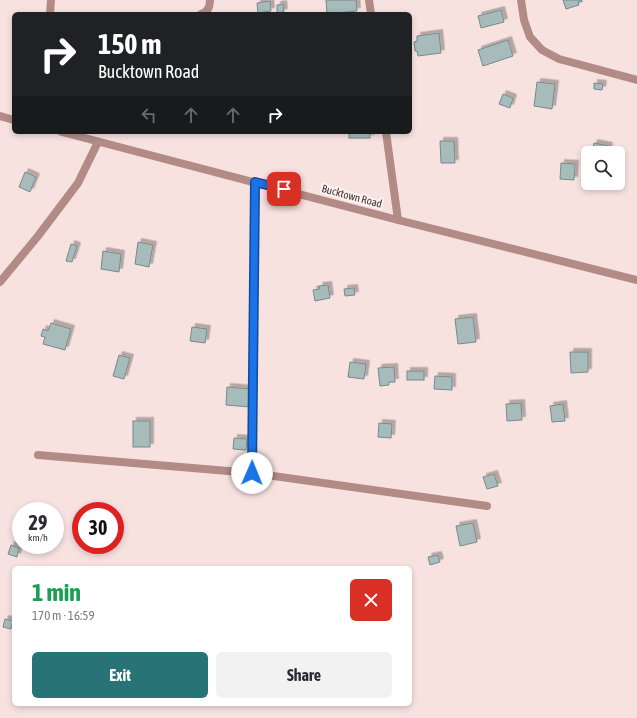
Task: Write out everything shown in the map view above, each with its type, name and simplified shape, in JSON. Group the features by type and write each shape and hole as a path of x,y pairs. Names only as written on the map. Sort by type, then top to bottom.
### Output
{"street":[{"path":"50,12 51,0"},
{"path":"206,12 208,11 210,0"},
{"path":"369,0 371,12"},
{"path":"521,0 524,20 530,36 542,50 559,59 637,80"},
{"path":"0,116 12,119"},
{"name":"Bucktown Road","path":"69,134 202,170 255,182 398,220 637,280"},
{"path":"386,134 398,220"},
{"path":"0,282 38,236 78,183 98,142"},
{"path":"252,473 255,182"},
{"path":"38,455 252,473 487,506"}],"building":[{"path":"326,0 356,0 357,11 327,12"},
{"path":"563,0 582,1 578,2 579,5 566,9"},
{"path":"270,1 271,11 258,12 257,3"},
{"path":"283,4 284,12 277,12 277,5"},
{"path":"501,10 504,22 481,28 478,16"},
{"path":"439,33 441,53 418,56 417,51 415,51 414,42 417,41 417,36"},
{"path":"508,40 513,56 483,66 478,50"},
{"path":"537,82 555,84 552,109 534,106"},
{"path":"594,83 603,84 602,90 594,89"},
{"path":"503,94 513,98 510,108 499,104"},
{"path":"349,134 370,134 370,138 349,138"},
{"path":"440,141 454,141 455,163 441,163"},
{"path":"594,143 609,146 593,146"},
{"path":"561,163 575,164 574,180 560,179"},
{"path":"25,172 36,177 30,192 19,187"},
{"path":"138,242 153,245 149,267 135,264"},
{"path":"71,244 77,246 72,262 66,261"},
{"path":"103,251 121,254 119,272 101,269"},
{"path":"328,285 330,298 315,301 313,290 320,289 319,286"},
{"path":"354,288 355,295 345,296 344,289"},
{"path":"473,317 476,342 458,344 455,319"},
{"path":"51,323 71,329 65,350 43,344 45,337 41,336 43,329 48,331"},
{"path":"192,327 207,329 205,343 190,341"},
{"path":"570,352 588,352 588,372 571,373"},
{"path":"119,355 130,358 124,379 113,376"},
{"path":"350,362 366,364 364,379 348,377"},
{"path":"394,367 395,382 389,382 389,385 380,386 378,368"},
{"path":"407,371 424,371 424,380 407,380"},
{"path":"435,376 452,377 452,390 434,389"},
{"path":"227,387 252,389 250,407 226,405"},
{"path":"521,403 522,420 507,421 506,404"},
{"path":"563,404 565,421 552,422 550,406"},
{"path":"133,421 150,421 150,447 133,447"},
{"path":"379,423 392,424 391,438 378,437"},
{"path":"234,438 247,439 246,450 233,449"},
{"path":"494,474 498,486 487,489 483,477"},
{"path":"473,523 477,542 460,546 456,526"},
{"path":"11,545 12,554 18,554 17,557 8,554"},
{"path":"438,555 440,562 430,565 428,557"},
{"path":"5,619 12,621 11,629 3,627"}],"route":[{"path":"252,473 255,182 284,189"}]}
